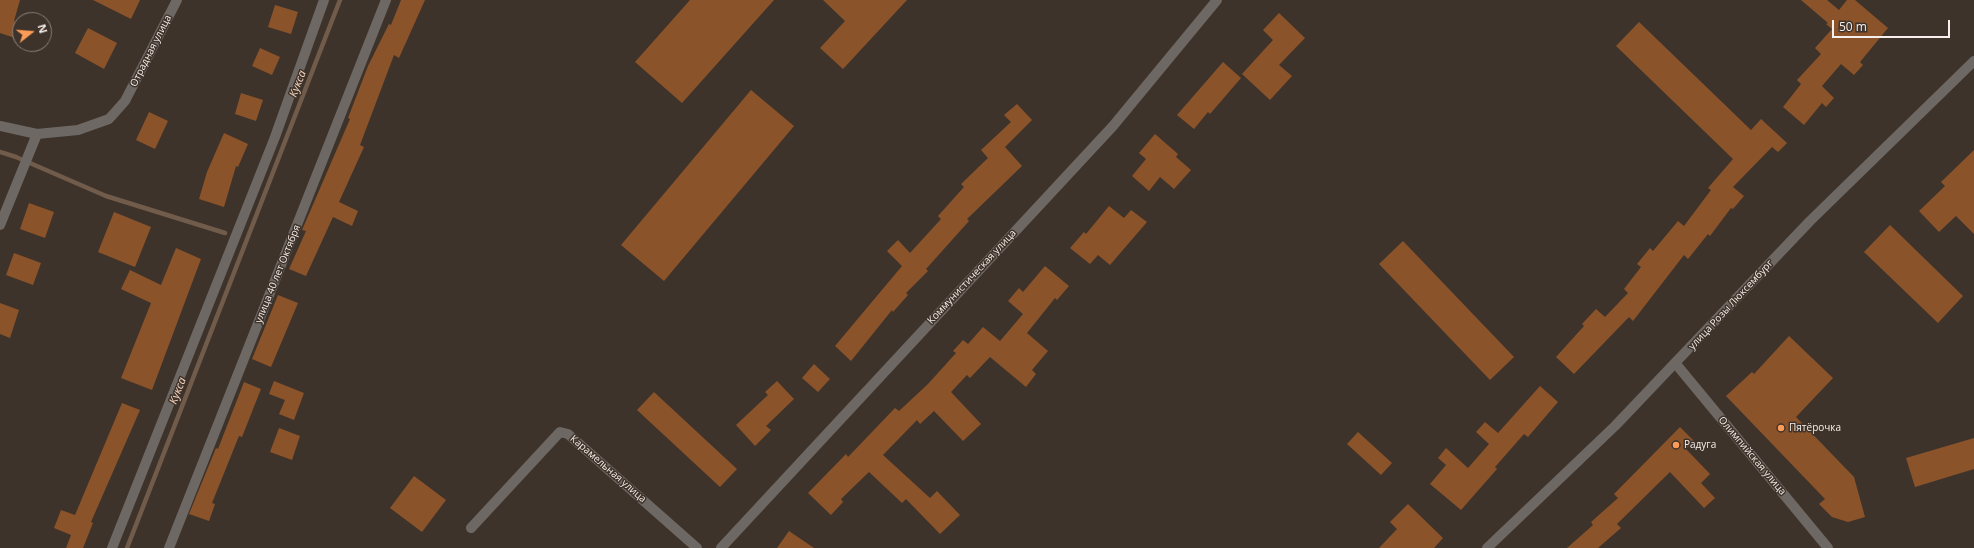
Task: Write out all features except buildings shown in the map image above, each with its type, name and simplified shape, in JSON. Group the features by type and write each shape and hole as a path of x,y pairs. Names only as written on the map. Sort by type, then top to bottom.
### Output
{"street":[{"name":"Отрадная улица","path":"0,126 37,134 78,130 109,119 125,101 177,0"},
{"path":"112,548 275,137 324,0"},
{"name":"улица 40 лет Октября","path":"169,548 386,0"},
{"name":"Коммунистическая улица","path":"721,548 1113,126 1217,0"},
{"name":"улица Розы Люксембург","path":"1487,548 1615,426 1676,364 1810,221 1974,61"},
{"path":"0,225 37,134"},
{"name":"Олимпийская улица","path":"1676,364 1828,548"},
{"name":"Карамельная улица","path":"471,528 560,432 568,434 698,548"}],"waterway":[{"name":"Кукса","path":"127,548 340,0"},
{"name":"Кукса","path":"0,152 16,157 106,196 225,233"}],"place":[{"name":"Пятёрочка","path":"1781,428"},
{"name":"Радуга","path":"1676,445"}]}
